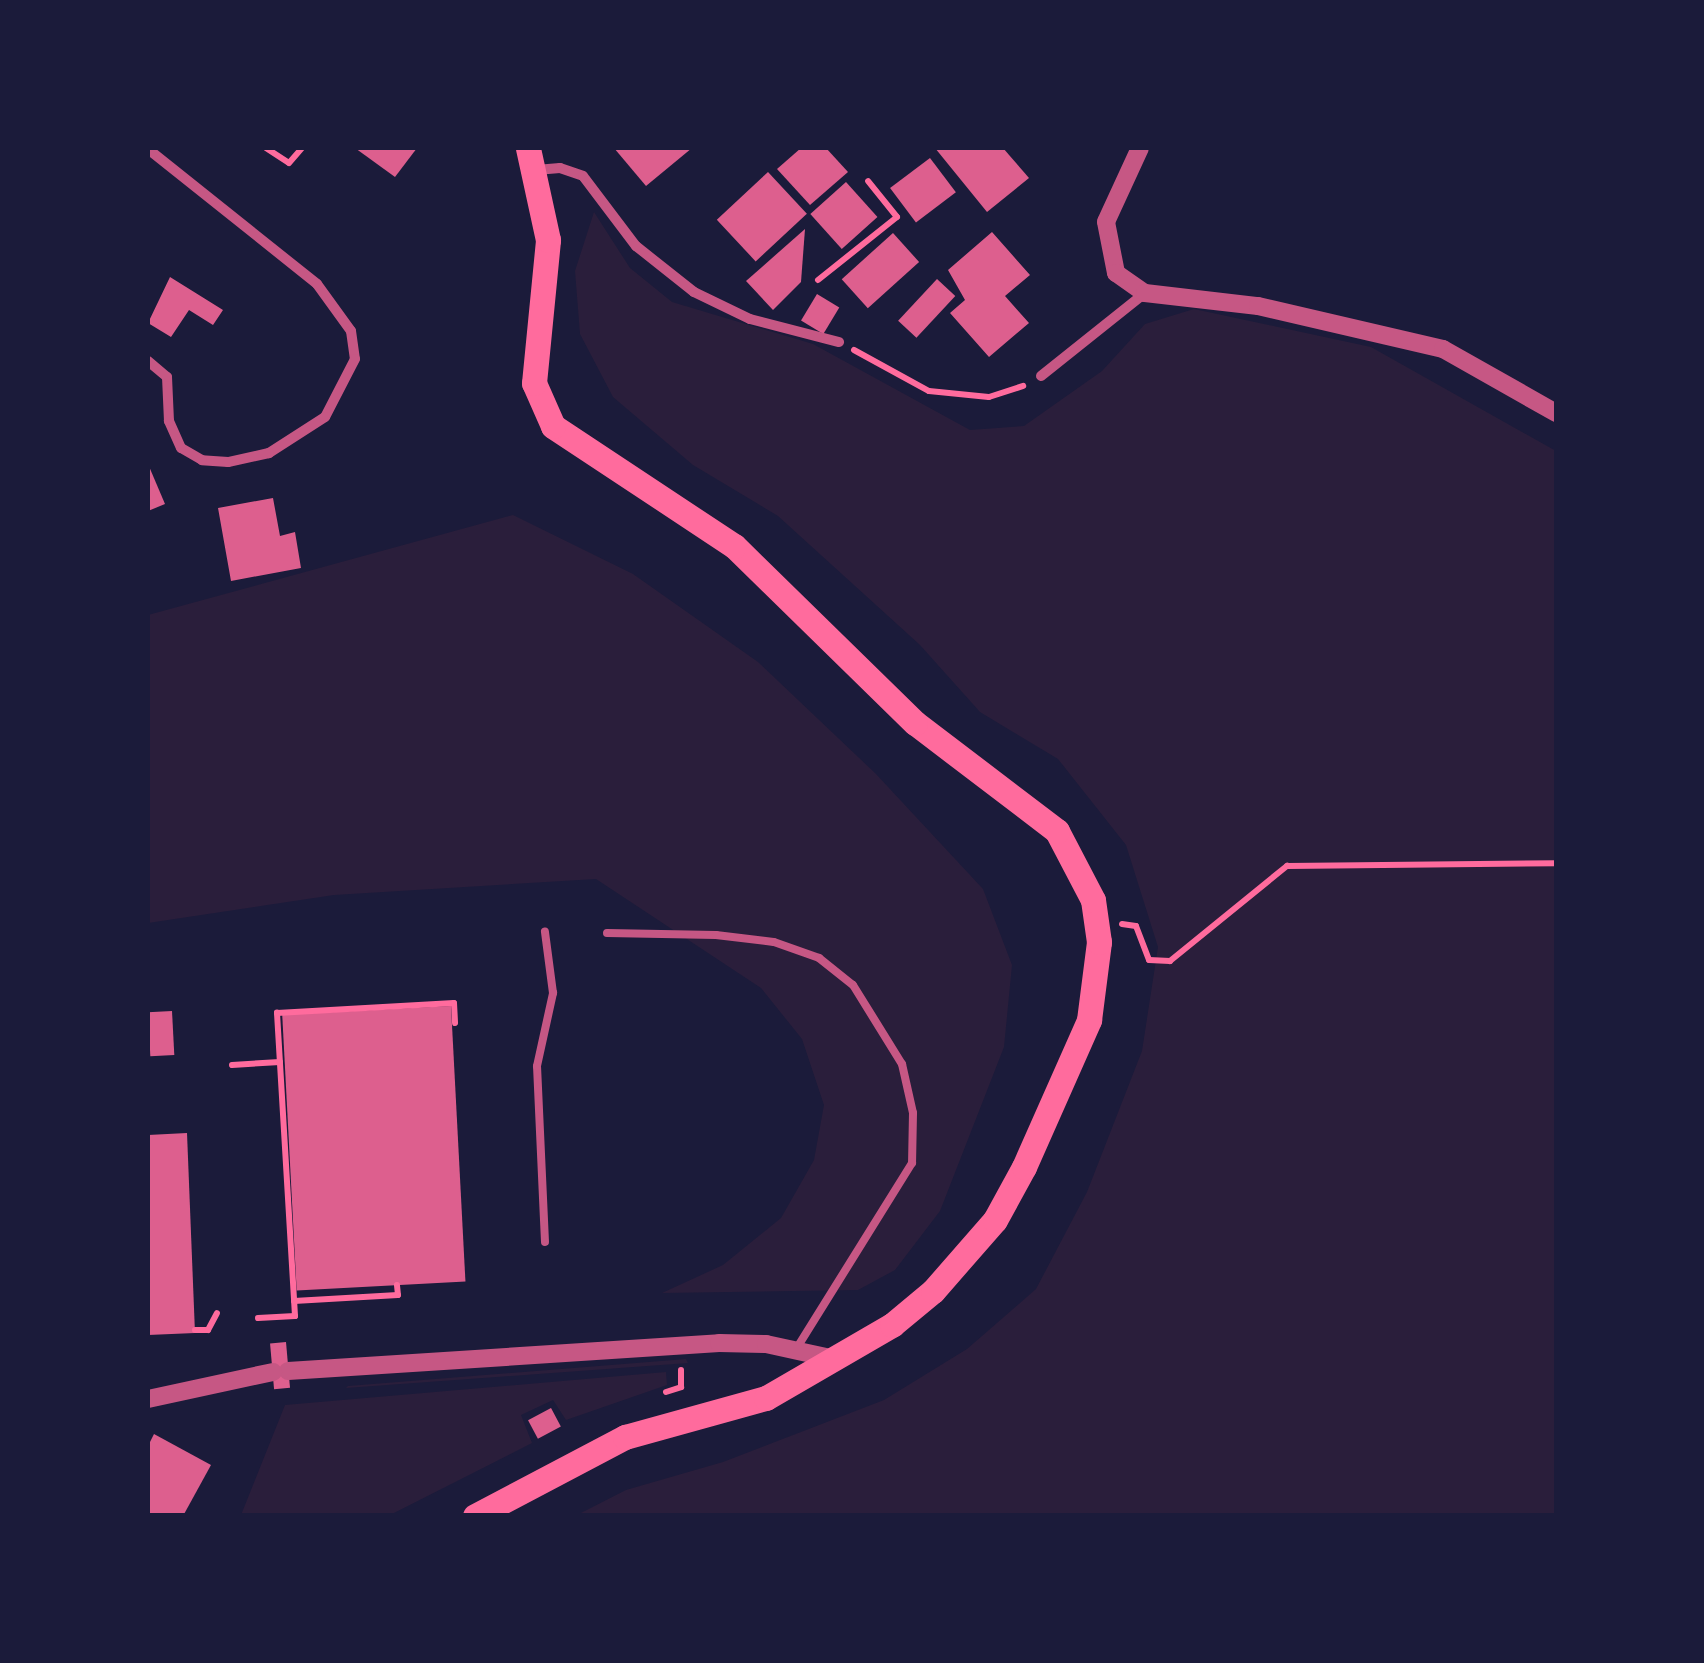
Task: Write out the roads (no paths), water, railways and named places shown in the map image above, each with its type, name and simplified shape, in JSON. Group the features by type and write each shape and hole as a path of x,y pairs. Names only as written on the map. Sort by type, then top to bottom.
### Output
{"main road":[{"path":"475,1516 625,1437 766,1398 836,1359 933,1291 1002,1207 1088,1020 1100,942 1093,900 1056,831 914,722 734,546 553,426 534,383 548,240 533,154"}],"street":[{"path":"1140,148 1106,222 1116,273 1145,293 1258,306 1443,349 1556,413"},
{"path":"148,149 317,284 351,331 355,359 325,416 269,453 228,462 202,460 181,448 169,422 167,377 148,361"},
{"path":"533,154 583,176 636,246 694,292 750,319 839,342"},
{"path":"1041,376 1145,293"},
{"path":"148,1398 281,1372 719,1343 796,1348 836,1359"}],"lane":[{"path":"545,1242 538,1066 553,993 546,932"},
{"path":"607,933 716,935 774,942 819,958 853,985 902,1064 914,1112 912,1164 796,1348"}]}
